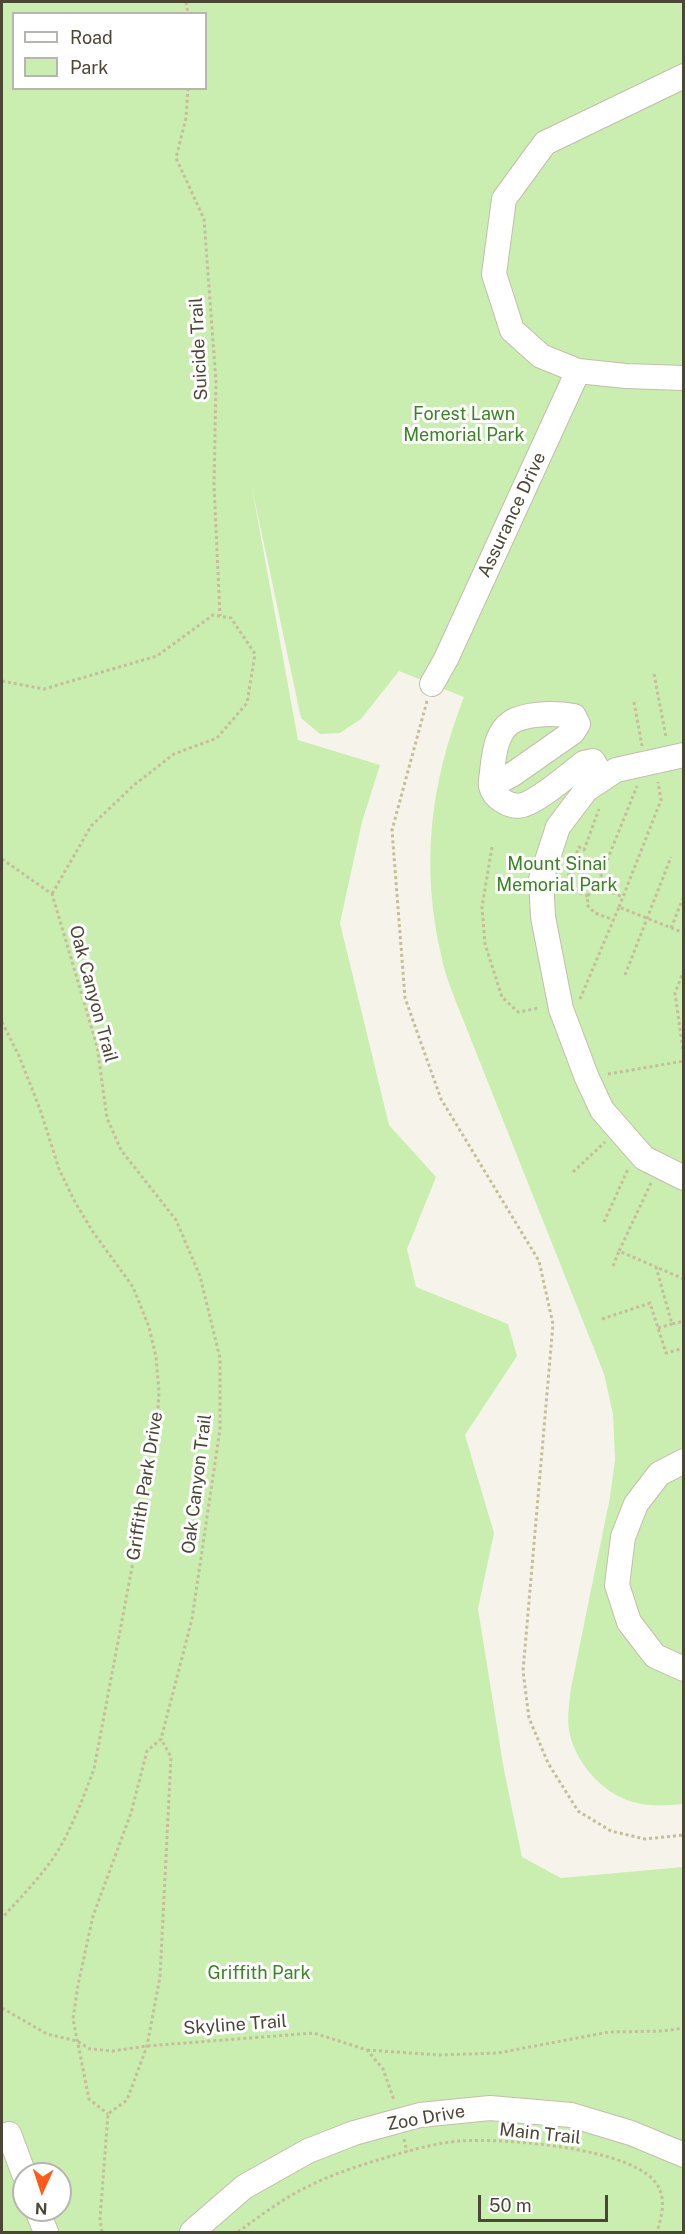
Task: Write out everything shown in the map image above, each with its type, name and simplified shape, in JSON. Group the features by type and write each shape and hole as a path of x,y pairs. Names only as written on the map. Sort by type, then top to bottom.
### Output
{"street":[{"path":"684,76 545,143 504,199 494,274 512,330 541,356 578,371 626,376 684,378"},
{"name":"Assurance Drive","path":"432,684 578,371"},
{"path":"663,759 616,770 586,790 558,826 541,879 543,918 560,1004 587,1078 602,1110 644,1158 684,1178"},
{"path":"491,786 498,798 509,804 522,806 584,763 593,761 603,778"},
{"path":"684,1461 659,1474 636,1504 623,1537 617,1585 629,1622 655,1656 684,1669"},
{"name":"Zoo Drive","path":"192,2232 244,2187 308,2151 354,2133 420,2115 490,2108 571,2115 631,2133 684,2155"},
{"path":"5,2135 18,2162"}],"path":[{"name":"Suicide Trail","path":"188,90 186,118 176,158 204,219 216,382 214,485 220,616"},
{"path":"2,681 44,689 157,656 213,615 231,618 255,654 247,703 217,738 174,754 134,785 92,826 52,894 2,859"},
{"path":"567,1027 614,920 661,800 663,759 654,674"},
{"path":"432,684 392,830 405,998 441,1099 539,1261 553,1324 523,1671 529,1718 548,1763 578,1811 611,1831 645,1839 684,1835"},
{"path":"634,702 663,759"},
{"path":"596,888 663,759"},
{"path":"564,887 579,848 584,850 603,801 606,791 603,778"},
{"path":"492,847 482,907 485,944 502,997 518,1012 560,1004"},
{"path":"625,975 671,857"},
{"path":"541,879 588,896"},
{"path":"614,920 596,913 587,905 588,896 593,888 599,887 623,897"},
{"name":"Oak Canyon Trail","path":"52,894 97,1046 107,1119 121,1150 176,1220 200,1276 220,1358 220,1429 194,1608 160,1739 147,1751 130,1813 93,1916 78,1985 73,2019 89,2099 108,2114"},
{"path":"671,928 684,896"},
{"path":"619,907 684,933"},
{"path":"587,1078 684,1059 675,993 684,970"},
{"name":"Griffith Park Drive","path":"2,1022 19,1056 40,1109 59,1169 75,1202 93,1232 133,1287 149,1327 156,1357 159,1392 156,1440 94,1769 81,1805 55,1855 2,1918"},
{"path":"573,1172 618,1129"},
{"path":"604,1222 637,1149"},
{"path":"613,1266 659,1166"},
{"path":"619,1251 684,1279"},
{"path":"656,1267 672,1324"},
{"path":"602,1318 650,1303 666,1353 684,1348"},
{"path":"658,1328 684,1321"},
{"path":"102,2232 100,2220 108,2114 127,2100 147,2046 160,1977 171,1756 160,1739"},
{"name":"Skyline Trail","path":"2,2008 47,2034 77,2041 90,2049 113,2051 147,2046 314,2033 367,2050 439,2055 498,2053 609,2032 663,2031 684,2028"},
{"path":"367,2050 383,2069 407,2152"},
{"name":"Main Trail","path":"238,2232 274,2206 307,2187 348,2170 407,2152 460,2141 557,2145 608,2157 645,2172 659,2186 663,2203 657,2232"}],"green space":[{"name":"Griffith Park","path":"2,2 683,2 683,1804 643,1804 615,1795 596,1780 588,1770 575,1750 569,1733 568,1714 571,1688 610,1497 615,1460 613,1414 604,1374 458,1007 442,959 431,891 432,826 443,762 464,697 399,671 361,719 340,733 320,734 301,718 252,488 298,740 380,765 362,822 340,923 389,1125 436,1177 407,1249 416,1287 508,1324 517,1356 465,1435 494,1533 478,1609 504,1770 522,1857 561,1878 683,1867 683,2232 2,2232"}],"park label":[{"name":"Forest Lawn Memorial Park","path":"464,424"},
{"name":"Mount Sinai Memorial Park","path":"557,874"}]}
